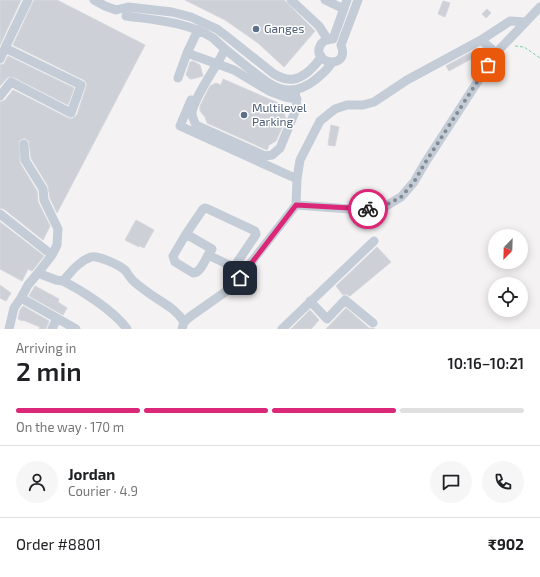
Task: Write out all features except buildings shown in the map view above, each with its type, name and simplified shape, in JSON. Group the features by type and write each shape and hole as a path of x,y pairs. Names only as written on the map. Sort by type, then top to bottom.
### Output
{"street":[{"path":"0,59 28,0"},
{"path":"94,0 116,10 128,7 172,12 191,17 216,29 280,78 291,79 301,77 316,64 321,56"},
{"path":"154,10 155,0"},
{"path":"291,0 319,26 330,39"},
{"path":"325,0 344,9"},
{"path":"347,0 330,39 323,42 320,46 321,56 327,61 337,61 341,57 343,50 341,45 358,0"},
{"path":"296,205 364,210 384,206 401,197 414,182 496,53 540,7"},
{"path":"126,16 177,24 198,30 213,38 268,83 296,95"},
{"path":"63,281 79,263 92,257 101,257 125,270 130,277 146,291 160,302 168,305 179,313 183,325 198,310 228,290 244,272 296,205 297,179 303,152 320,121 335,109 347,105 363,105 374,102 407,80 480,40 510,21 526,22"},
{"path":"178,78 187,53 198,30"},
{"path":"480,40 496,53"},
{"path":"0,96 11,82 71,113 81,85 5,48"},
{"path":"225,49 201,91 192,111 196,125 265,156 272,155 280,148 297,107 296,95"},
{"path":"187,53 234,70 269,91 285,98 296,95 326,71 332,62"},
{"path":"195,92 180,126 297,179"},
{"path":"9,329 14,308 28,285 52,255 57,245 58,228 44,200 43,189 25,160 24,144"},
{"path":"186,234 212,249 200,270 196,273 193,273 175,262 173,260 173,256 186,234 203,209 205,208 255,232 255,236 234,267"},
{"path":"0,214 52,255"},
{"path":"282,329 374,241"},
{"path":"208,255 244,272"},
{"path":"38,273 63,281 81,290 122,322 127,329"},
{"path":"21,298 76,329"},
{"path":"310,301 328,319 345,300 373,323"},
{"path":"52,329 57,318"}],"path":[{"path":"505,45 524,47 540,58"}],"way so far":[{"path":"368,209 384,206 401,197 414,182 488,65"}],"place":[{"name":"Ganges","path":"256,29"},
{"name":"Multilevel Parking","path":"244,115"}],"route":[{"path":"240,278 296,205 364,210 368,209"}]}
